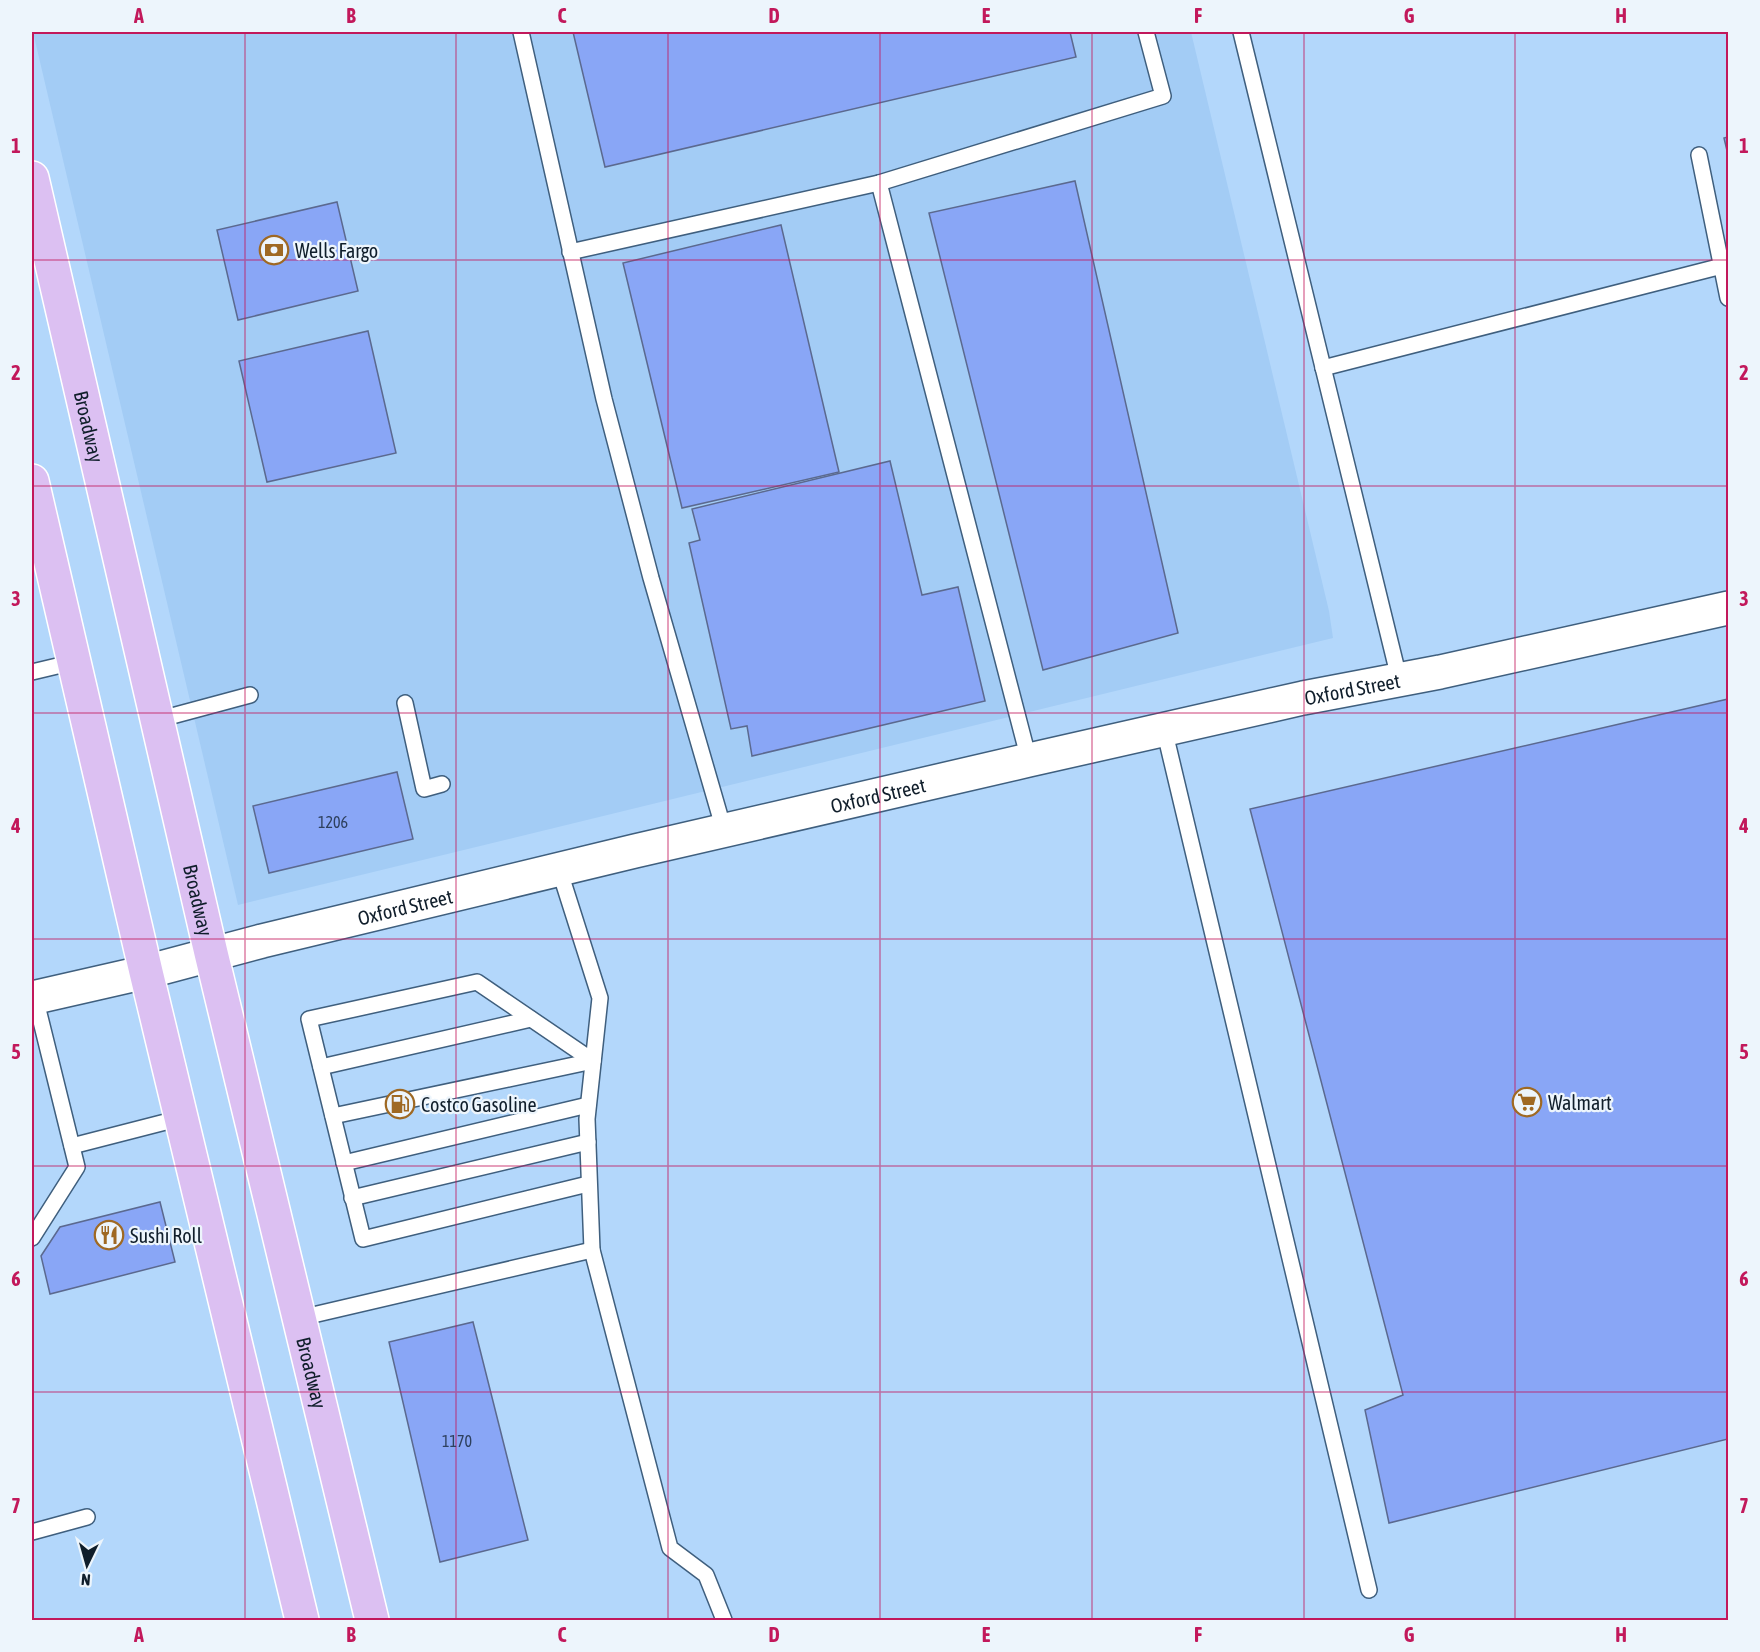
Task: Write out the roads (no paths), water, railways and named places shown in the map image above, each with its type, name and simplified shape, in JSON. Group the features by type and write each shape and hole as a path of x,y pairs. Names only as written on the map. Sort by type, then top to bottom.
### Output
{"main road":[{"name":"Broadway","path":"32,178 211,954 372,1620"},
{"path":"32,481 146,972 302,1620"}],"street":[{"name":"Oxford Street","path":"33,998 724,830 1164,729 1399,678 1440,672 1728,608"}],"lane":[{"path":"521,32 588,333 648,568 724,830"},
{"path":"570,252 879,183 1163,96 1146,32"},
{"path":"1241,32 1399,678"},
{"path":"1699,155 1728,298"},
{"path":"879,183 1029,760"},
{"path":"1323,368 1722,266"},
{"path":"32,672 74,662"},
{"path":"157,720 250,695"},
{"path":"405,703 423,789 442,784"},
{"path":"1164,729 1368,1590"},
{"path":"560,869 600,998 588,1106 588,1184 592,1250 670,1548 706,1575 724,1620"},
{"path":"588,1184 363,1239 309,1019 477,982 593,1061"},
{"path":"32,1238 77,1167 33,998"},
{"path":"321,1067 531,1019"},
{"path":"333,1116 593,1061"},
{"path":"344,1163 588,1106"},
{"path":"72,1146 181,1118"},
{"path":"352,1198 588,1142"},
{"path":"300,1318 592,1250"},
{"path":"32,1532 87,1517"}],"place":[{"name":"Wells Fargo","path":"274,250"},
{"name":"Walmart","path":"1527,1102"},
{"name":"Costco Gasoline","path":"400,1104"},
{"name":"Sushi Roll","path":"109,1235"}]}
